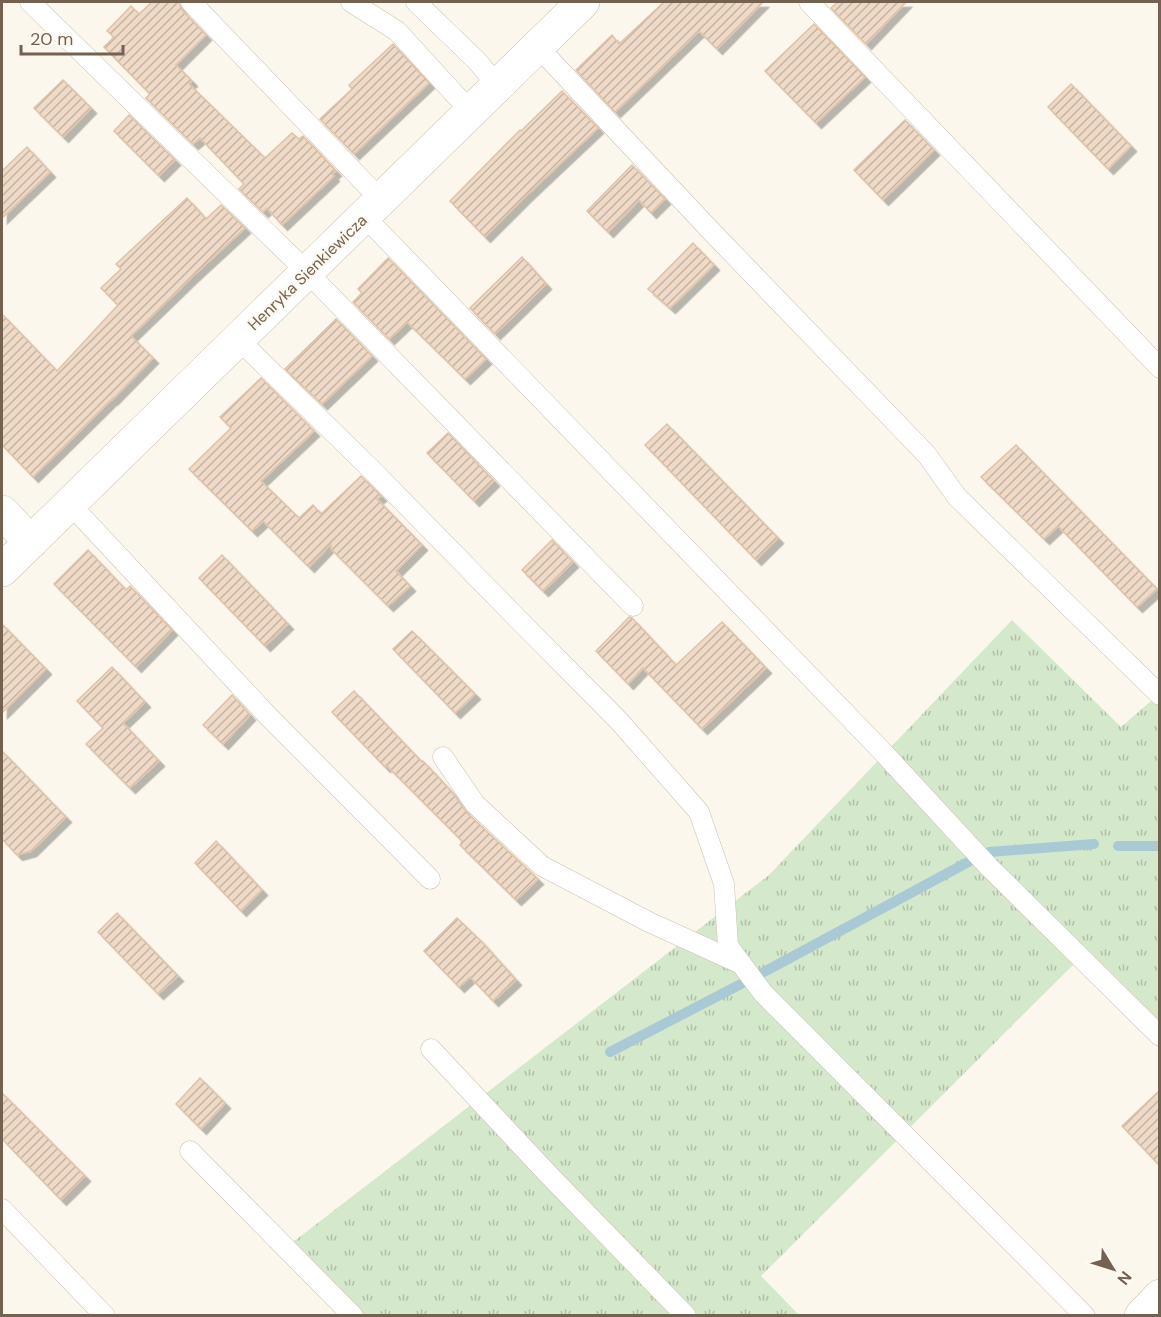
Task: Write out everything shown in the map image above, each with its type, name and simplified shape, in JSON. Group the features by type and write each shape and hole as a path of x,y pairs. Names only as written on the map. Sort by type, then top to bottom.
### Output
{"street":[{"name":"Henryka Sienkiewicza","path":"2,570 583,2"},
{"path":"2,512 31,542"},
{"path":"1141,1316 1160,1296"}],"lane":[{"path":"30,2 307,272 633,606"},
{"path":"192,2 372,208 989,867 1160,1036"},
{"path":"351,2 397,31 471,112"},
{"path":"416,2 477,61 498,86"},
{"path":"809,2 1160,368"},
{"path":"538,47 927,455 957,497 1160,695"},
{"path":"238,339 372,470 619,721 699,812 724,884 728,946 763,993 1085,1316"},
{"path":"70,504 268,716 430,879"},
{"path":"443,757 476,804 542,866 649,922 741,964"},
{"path":"431,1049 686,1316"},
{"path":"190,1151 353,1316"},
{"path":"2,1209 105,1316"}],"green space":[{"path":"1012,620 1121,727 1159,694 1159,1044 1075,963 761,1276 799,1315 352,1315 288,1246 769,875"}],"building":[{"path":"152,2 179,2 182,10 206,35 176,65 192,81 189,84 265,158 292,133 299,139 303,136 336,171 332,174 334,176 282,225 267,208 263,212 239,189 244,184 200,138 193,144 146,98 150,94 104,47 114,37 107,31 131,6 139,14"},
{"path":"664,2 763,2 717,49 699,31 615,112 576,70 612,35 619,44"},
{"path":"838,2 906,2 866,44 831,8"},
{"path":"814,24 865,77 816,123 765,71"},
{"path":"393,44 429,83 354,154 320,119 352,89 349,85"},
{"path":"63,80 91,108 63,137 34,108"},
{"path":"1071,84 1131,146 1108,169 1048,107"},
{"path":"562,91 598,128 485,237 450,201"},
{"path":"129,115 175,160 159,176 114,131"},
{"path":"905,120 934,150 883,200 854,170"},
{"path":"27,147 50,172 2,218 2,171"},
{"path":"632,165 665,199 651,213 639,200 608,232 587,211"},
{"path":"187,198 206,219 221,205 245,228 131,336 153,358 33,477 2,445 2,314 57,371 118,305 101,288 121,269 116,264"},
{"path":"693,243 714,265 670,308 648,289"},
{"path":"522,257 546,284 495,334 470,308"},
{"path":"388,258 486,359 465,379 407,322 389,339 353,302 362,293 358,289"},
{"path":"336,319 372,356 322,404 285,369"},
{"path":"261,378 314,431 261,481 299,518 313,505 321,514 361,476 381,496 377,499 422,545 396,571 410,586 388,606 331,549 331,544 309,567 263,521 252,531 189,469 231,428 220,417"},
{"path":"667,424 778,538 756,560 645,445"},
{"path":"448,433 494,481 474,501 427,453"},
{"path":"1016,445 1157,589 1137,607 1058,526 1044,539 981,477"},
{"path":"552,540 573,562 543,591 522,570"},
{"path":"88,550 126,590 130,586 172,630 136,667 54,584"},
{"path":"222,555 288,624 265,646 199,578"},
{"path":"629,617 676,665 722,622 766,668 702,729 643,668 628,684 596,651"},
{"path":"2,624 46,669 2,713"},
{"path":"412,631 475,694 455,713 393,649"},
{"path":"112,667 145,702 123,723 159,761 130,788 86,744 103,728 77,701"},
{"path":"354,691 451,791 467,813 538,879 516,900 460,845 462,841 332,712"},
{"path":"232,695 250,715 223,744 203,725"},
{"path":"2,751 66,817 31,851 17,855 2,839"},
{"path":"216,841 262,890 241,911 195,863"},
{"path":"117,913 178,976 158,994 98,932"},
{"path":"457,918 516,980 493,1001 470,977 459,987 424,951"},
{"path":"200,1078 225,1103 201,1129 176,1104"},
{"path":"1160,1090 1160,1166 1122,1126"},
{"path":"2,1093 85,1176 61,1200 2,1139"}],"waterway":[{"path":"989,852 1094,844"},
{"path":"1118,846 1160,846"},
{"path":"762,973 970,861"},
{"path":"610,1052 741,984"}]}
